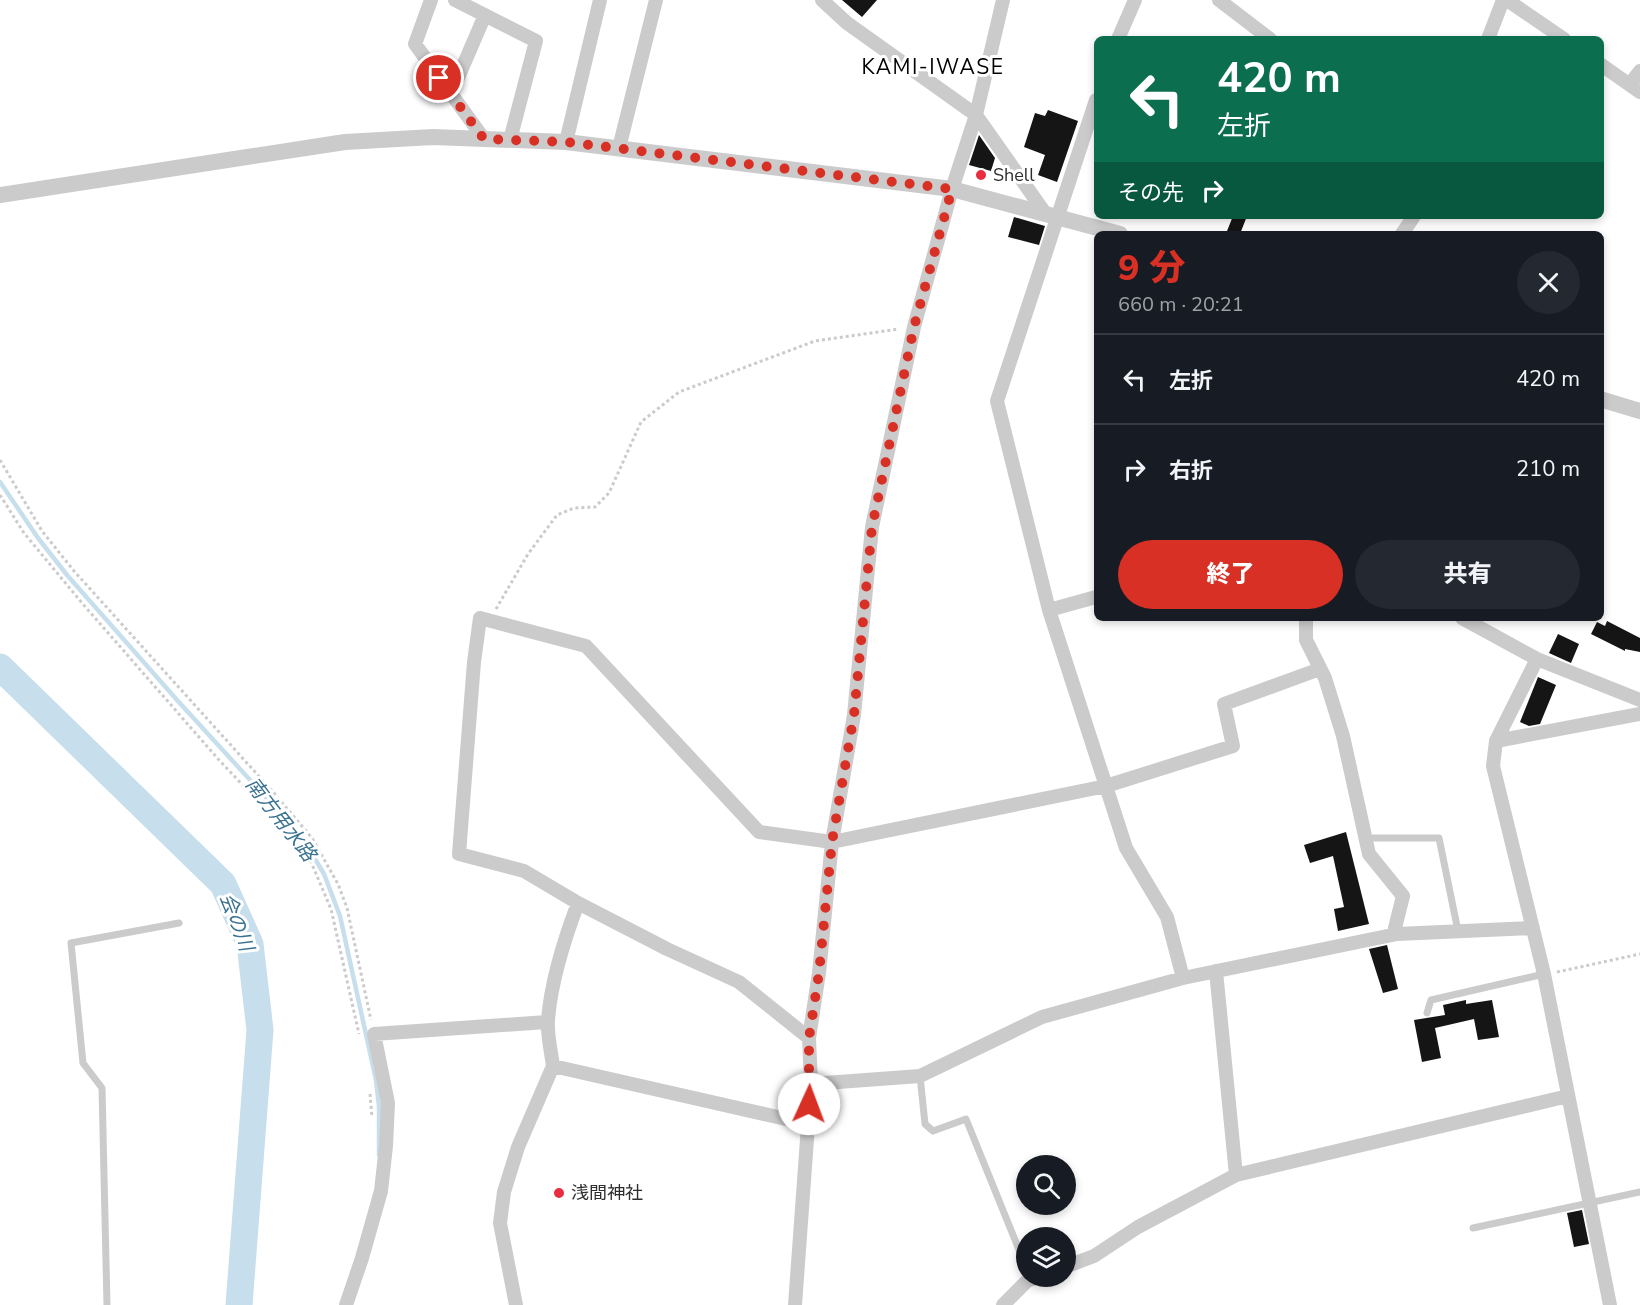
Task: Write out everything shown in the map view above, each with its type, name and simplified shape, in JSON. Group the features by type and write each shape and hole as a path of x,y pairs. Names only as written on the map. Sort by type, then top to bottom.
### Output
{"street":[{"path":"431,0 415,45 484,139"},
{"path":"455,0 536,40 510,140"},
{"path":"566,142 600,0"},
{"path":"619,148 656,0"},
{"path":"822,0 847,23 976,115 1051,215"},
{"path":"795,1305 811,1084 809,1038 819,973 832,842 854,715 872,527 914,327 952,189 976,115 1003,0"},
{"path":"1119,36 1135,0"},
{"path":"1219,0 1266,36"},
{"path":"1489,36 1505,0 1559,36"},
{"path":"451,94 485,15"},
{"path":"1604,67 1635,88 1640,71"},
{"path":"1094,105 1051,215 996,401 1049,610 1126,848 1167,917 1183,978"},
{"path":"0,195 345,142 433,137 566,142 952,189 1109,231"},
{"path":"1604,400 1640,411"},
{"path":"1049,610 1094,598"},
{"path":"809,1038 739,982 667,949 578,903 524,871 459,854 474,662 480,618 586,646 759,832 832,842 1106,786 1233,747 1224,704 1320,669"},
{"path":"1306,621 1306,640 1320,669 1343,736 1369,854 1403,896 1395,928 1397,934"},
{"path":"1467,621 1537,659 1640,700"},
{"path":"1537,659 1496,741 1493,765 1544,974 1610,1305"},
{"path":"1496,741 1640,714"},
{"path":"516,1305 500,1223 504,1192 518,1147 553,1066 548,1022 555,978 578,903"},
{"path":"811,1084 920,1076 1042,1017 1183,978 1397,934 1533,928"},
{"path":"1216,971 1236,1175"},
{"path":"346,1305 381,1191 386,1146 388,1102 374,1034 548,1022"},
{"path":"553,1066 808,1124"},
{"path":"1076,1263 1094,1256 1138,1227 1236,1175 1568,1096"},
{"path":"1003,1305 1021,1287"}],"lane":[{"path":"1366,838 1439,838 1458,931"},
{"path":"107,1305 102,1088 83,1063 71,943 179,923"},
{"path":"1427,1013 1431,1000 1544,974"},
{"path":"920,1076 925,1124 933,1131 966,1119 1016,1237"},
{"path":"1473,1228 1640,1192"}],"path":[{"path":"489,621 528,554 557,515 574,508 595,507 609,493 641,422 679,393 815,341 914,327"},
{"path":"0,460 42,531 74,571 312,838 338,885 346,908 374,1034"},
{"path":"0,495 24,533 82,603 219,760 287,832 311,862 331,909 361,1042"},
{"path":"1544,974 1640,954"},
{"path":"370,1092 372,1126"}],"building":[{"path":"842,0 877,0 862,17"},
{"path":"1048,110 1078,121 1057,182 1038,175 1045,155 1024,147 1035,113 1045,116"},
{"path":"979,135 995,158 991,171 969,165"},
{"path":"1014,217 1045,226 1039,245 1008,237"},
{"path":"1232,219 1246,219 1241,231 1227,231"},
{"path":"1607,621 1640,638 1640,652 1625,649 1625,651 1591,634 1597,622 1605,626"},
{"path":"1558,634 1579,644 1571,663 1549,653"},
{"path":"1538,677 1556,685 1540,724 1529,726 1520,722"},
{"path":"1346,832 1369,924 1338,931 1334,909 1344,907 1333,856 1310,863 1304,845"},
{"path":"1387,945 1398,989 1383,993 1369,949"},
{"path":"1466,1000 1466,1004 1492,1000 1499,1037 1478,1040 1474,1019 1435,1028 1441,1058 1422,1062 1414,1020 1445,1015 1443,1005"},
{"path":"1582,1210 1589,1244 1574,1247 1567,1213"}],"waterway":[{"name":"南方用水路","path":"0,482 38,538 67,575 282,815 311,852 324,874 340,916 376,1080 379,1106 379,1155"},
{"name":"会の川","path":"0,667 223,884 250,944 260,1030 239,1305"}],"place":[{"name":"Shell","path":"981,175"},
{"name":"浅間神社","path":"559,1193"}],"district":[{"name":"KAMI-IWASE","path":"933,67"}],"route":[{"path":"439,78 484,139 566,142 952,189 914,327 872,527 854,715 832,842 819,973 809,1038 811,1084 809,1104"}]}
